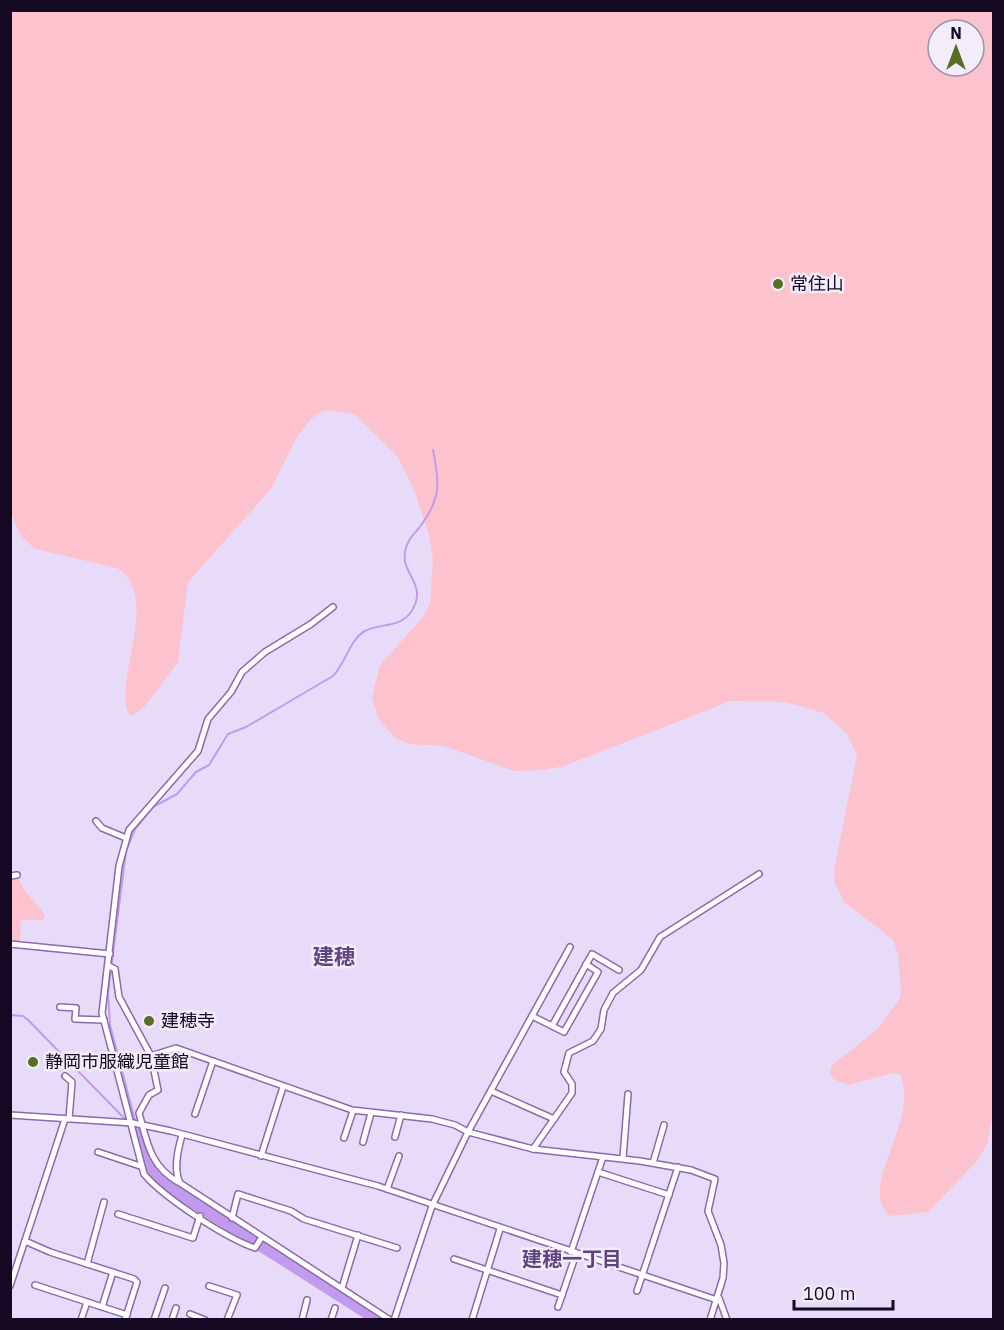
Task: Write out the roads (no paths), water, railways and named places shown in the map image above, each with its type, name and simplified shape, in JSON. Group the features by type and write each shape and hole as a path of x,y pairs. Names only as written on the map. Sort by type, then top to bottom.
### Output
{"street":[{"path":"262,1237 255,1248 239,1242 155,1187 140,1166 133,1123 104,1020 103,990 109,966 118,866 126,838 136,820 198,751 208,719 231,692 242,672 265,652 311,624 333,607"},
{"path":"96,821 102,828 126,838"},
{"path":"533,1149 572,1093 572,1084 564,1072 569,1053 593,1041 601,1029 604,1010 613,993 641,970 653,945 672,927 690,920 759,874"},
{"path":"10,944 110,954"},
{"path":"109,966 115,969 119,997 151,1056 158,1090 149,1095 139,1113 152,1158 158,1168 392,1320 432,1206 468,1132 570,947"},
{"path":"552,1026 592,954 619,969"},
{"path":"532,1016 564,1032 598,972 586,964"},
{"path":"60,1007 76,1008 75,1019 104,1020"},
{"path":"151,1056 176,1048 353,1111 445,1121 468,1132 533,1149 623,1158 678,1167 715,1179 708,1211 723,1252 723,1278 710,1320"},
{"path":"195,1114 213,1061"},
{"path":"10,1286 67,1119 72,1082 65,1076"},
{"path":"261,1156 283,1087"},
{"path":"490,1091 554,1119"},
{"path":"623,1158 628,1094"},
{"path":"344,1138 353,1111"},
{"path":"363,1142 371,1113"},
{"path":"10,1114 133,1123 182,1135 387,1189 500,1229 717,1300"},
{"path":"395,1137 402,1115"},
{"path":"653,1163 664,1125"},
{"path":"180,1183 177,1177 177,1153 182,1135"},
{"path":"99,1152 140,1166"},
{"path":"387,1189 399,1156"},
{"path":"558,1307 603,1156"},
{"path":"637,1291 678,1167"},
{"path":"598,1172 669,1195"},
{"path":"232,1218 238,1194 397,1248"},
{"path":"87,1264 104,1202"},
{"path":"118,1214 193,1238 200,1216"},
{"path":"472,1320 500,1229"},
{"path":"342,1288 358,1235"},
{"path":"25,1241 137,1282 126,1317 35,1285"},
{"path":"454,1259 562,1295"},
{"path":"102,1307 113,1272"},
{"path":"209,1286 237,1295 227,1320"},
{"path":"154,1320 165,1288"},
{"path":"719,1293 727,1320"},
{"path":"302,1320 307,1300"},
{"path":"81,1320 87,1302"},
{"path":"172,1320 176,1308"},
{"path":"331,1320 335,1308"},
{"path":"190,1314 205,1320"}],"waterway":[{"path":"138,1132 110,1025 108,993 126,851 135,829 153,807 177,794 196,772 209,765 228,734 246,727 333,676 360,635 365,631 401,621 411,612 416,603 417,594 407,567 405,552 408,542 426,518 435,500 437,472 433,450"},
{"path":"10,1015 23,1016 28,1020 126,1120"},
{"path":"138,1132 152,1168 166,1185 378,1320"}],"place":[{"name":"常住山","path":"778,284"},
{"name":"建穂寺","path":"149,1021"},
{"name":"静岡市服織児童館","path":"33,1062"}],"district":[{"name":"建穂","path":"334,957"},
{"name":"建穂一丁目","path":"572,1259"}]}
